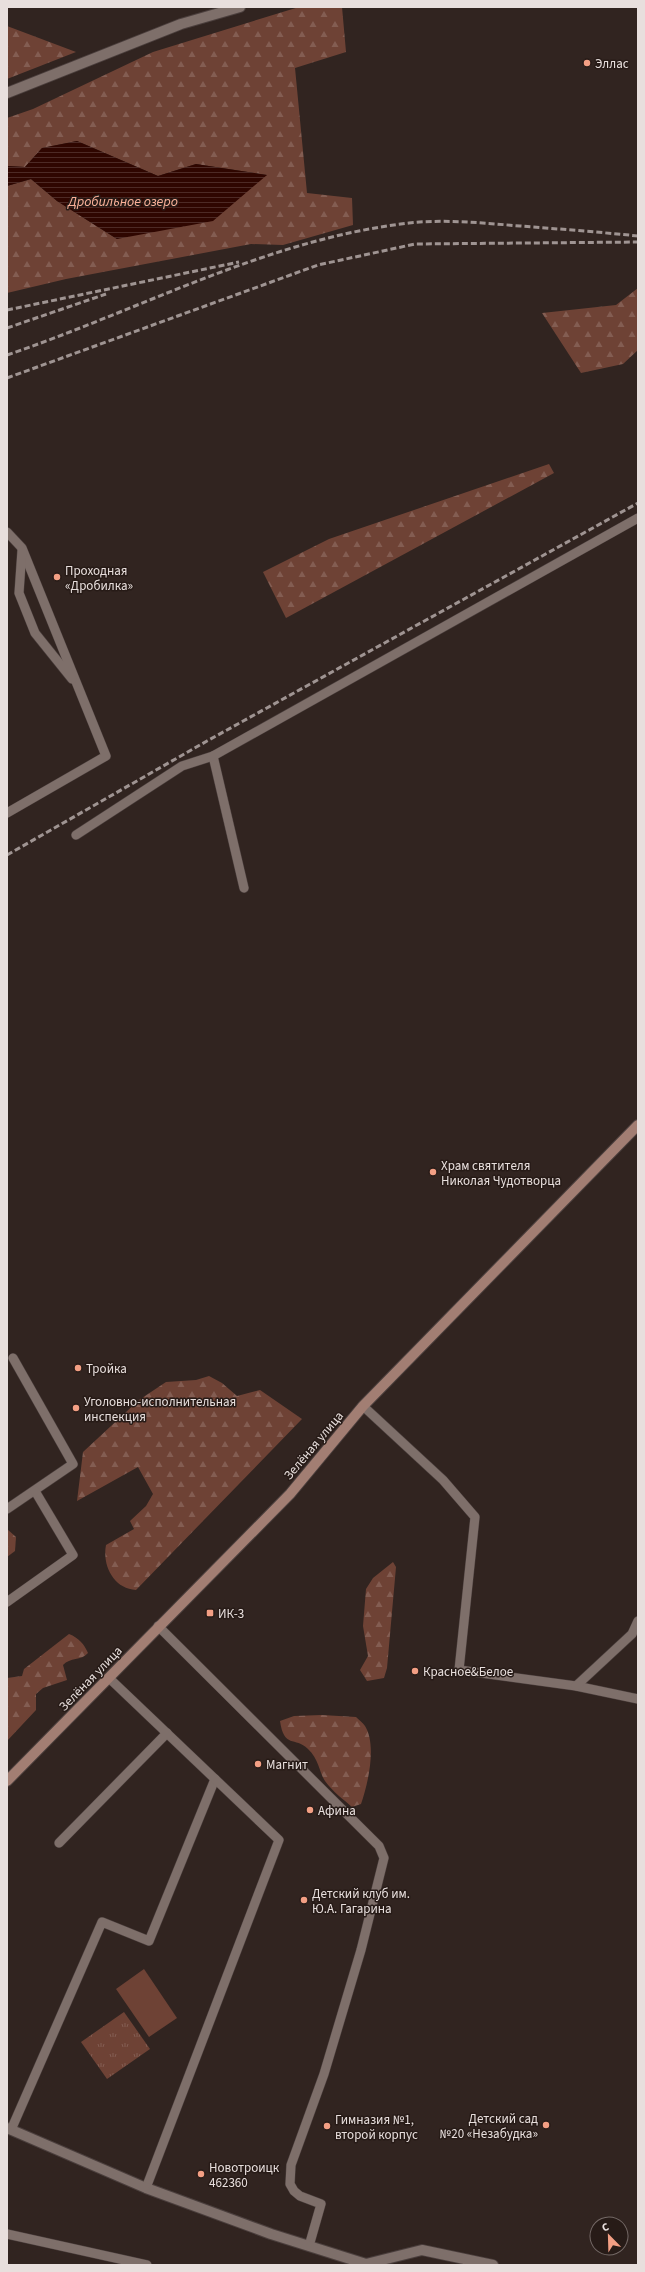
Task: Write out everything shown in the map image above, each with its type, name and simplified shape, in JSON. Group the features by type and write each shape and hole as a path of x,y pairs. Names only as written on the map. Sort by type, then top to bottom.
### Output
{"main road":[{"name":"Зелёная улица","path":"7,1781 158,1626 290,1494 363,1406 638,1125"}],"street":[{"path":"7,93 181,24 240,7"},
{"path":"9,2129 146,2188 364,2264 422,2250 493,2265"}],"lane":[{"path":"76,835 182,766 213,756 638,518"},
{"path":"7,532 22,548 106,756 7,813"},
{"path":"22,548 19,593 35,633 79,688"},
{"path":"213,756 244,888"},
{"path":"7,1509 73,1464 13,1358"},
{"path":"363,1406 443,1480 475,1517 459,1670 576,1686 638,1699"},
{"path":"7,1602 73,1555 35,1491"},
{"path":"576,1686 632,1634 638,1621"},
{"path":"158,1626 379,1846 384,1858 361,1950 324,2074 291,2165 290,2184 294,2191 300,2196 322,2204 309,2246"},
{"path":"108,1678 279,1840 146,2188"},
{"path":"59,1843 167,1733"},
{"path":"9,2129 102,1922 149,1941 215,1779"},
{"path":"7,2234 147,2265"}],"green space":[{"path":"299,7 342,7 346,52 295,68 307,193 352,198 353,225 283,245 251,244 66,279 7,293 7,186 31,179 57,201 117,239 267,175 196,164 158,176 77,141 42,148 25,167 7,166 7,118 33,109 153,52"},
{"path":"7,26 76,52 7,79"},
{"path":"638,288 638,350 623,364 581,373 542,313 616,305"},
{"path":"549,464 554,473 286,618 263,572 329,539"},
{"path":"209,1376 222,1383 237,1396 260,1390 302,1419 136,1590 128,1589 121,1586 111,1575 106,1561 106,1545 134,1529 130,1521 146,1506 153,1494 138,1467 77,1501 83,1452 139,1400 166,1382 196,1380"},
{"path":"7,1529 16,1537 15,1551 7,1557"},
{"path":"393,1562 396,1567 387,1668 384,1678 367,1681 360,1670 368,1656 363,1626 366,1589 373,1578"},
{"path":"69,1634 76,1637 81,1642 88,1653 63,1665 67,1680 43,1688 36,1694 36,1710 7,1741 7,1678 22,1676 24,1669"},
{"path":"322,1715 356,1717 365,1726 369,1734 371,1754 369,1776 361,1804 352,1807 335,1792 325,1781 312,1753 303,1745 287,1739 284,1735 280,1721 294,1716"},
{"path":"144,1969 177,2018 149,2037 116,1989"},
{"path":"124,2012 150,2049 107,2079 81,2042"}],"water":[{"name":"Дробильное озеро","path":"77,141 158,176 196,164 267,175 213,221 117,239 57,201 31,179 7,186 7,166 25,167 42,148"}],"railway":[{"path":"7,355 255,260 305,244 357,231 409,223 451,221 638,236"},
{"path":"7,378 318,265 415,244 638,242"},
{"path":"7,310 239,262"},
{"path":"7,328 106,294"},
{"path":"7,855 207,741 638,503"}],"place":[{"name":"Эллас","path":"587,63"},
{"name":"Проходная «Дробилка»","path":"57,577"},
{"name":"Храм святителя Николая Чудотворца","path":"433,1172"},
{"name":"Тройка","path":"78,1368"},
{"name":"Уголовно-исполнительная инспекция","path":"76,1408"},
{"name":"ИК-3","path":"210,1613"},
{"name":"Красное&Белое","path":"415,1671"},
{"name":"Магнит","path":"258,1764"},
{"name":"Афина","path":"310,1810"},
{"name":"Детский клуб им. Ю.А. Гагарина","path":"304,1900"},
{"name":"Детский сад №20 «Незабудка»","path":"546,2125"},
{"name":"Гимназия №1, второй корпус","path":"327,2126"},
{"name":"Новотроицк 462360","path":"201,2174"}]}
